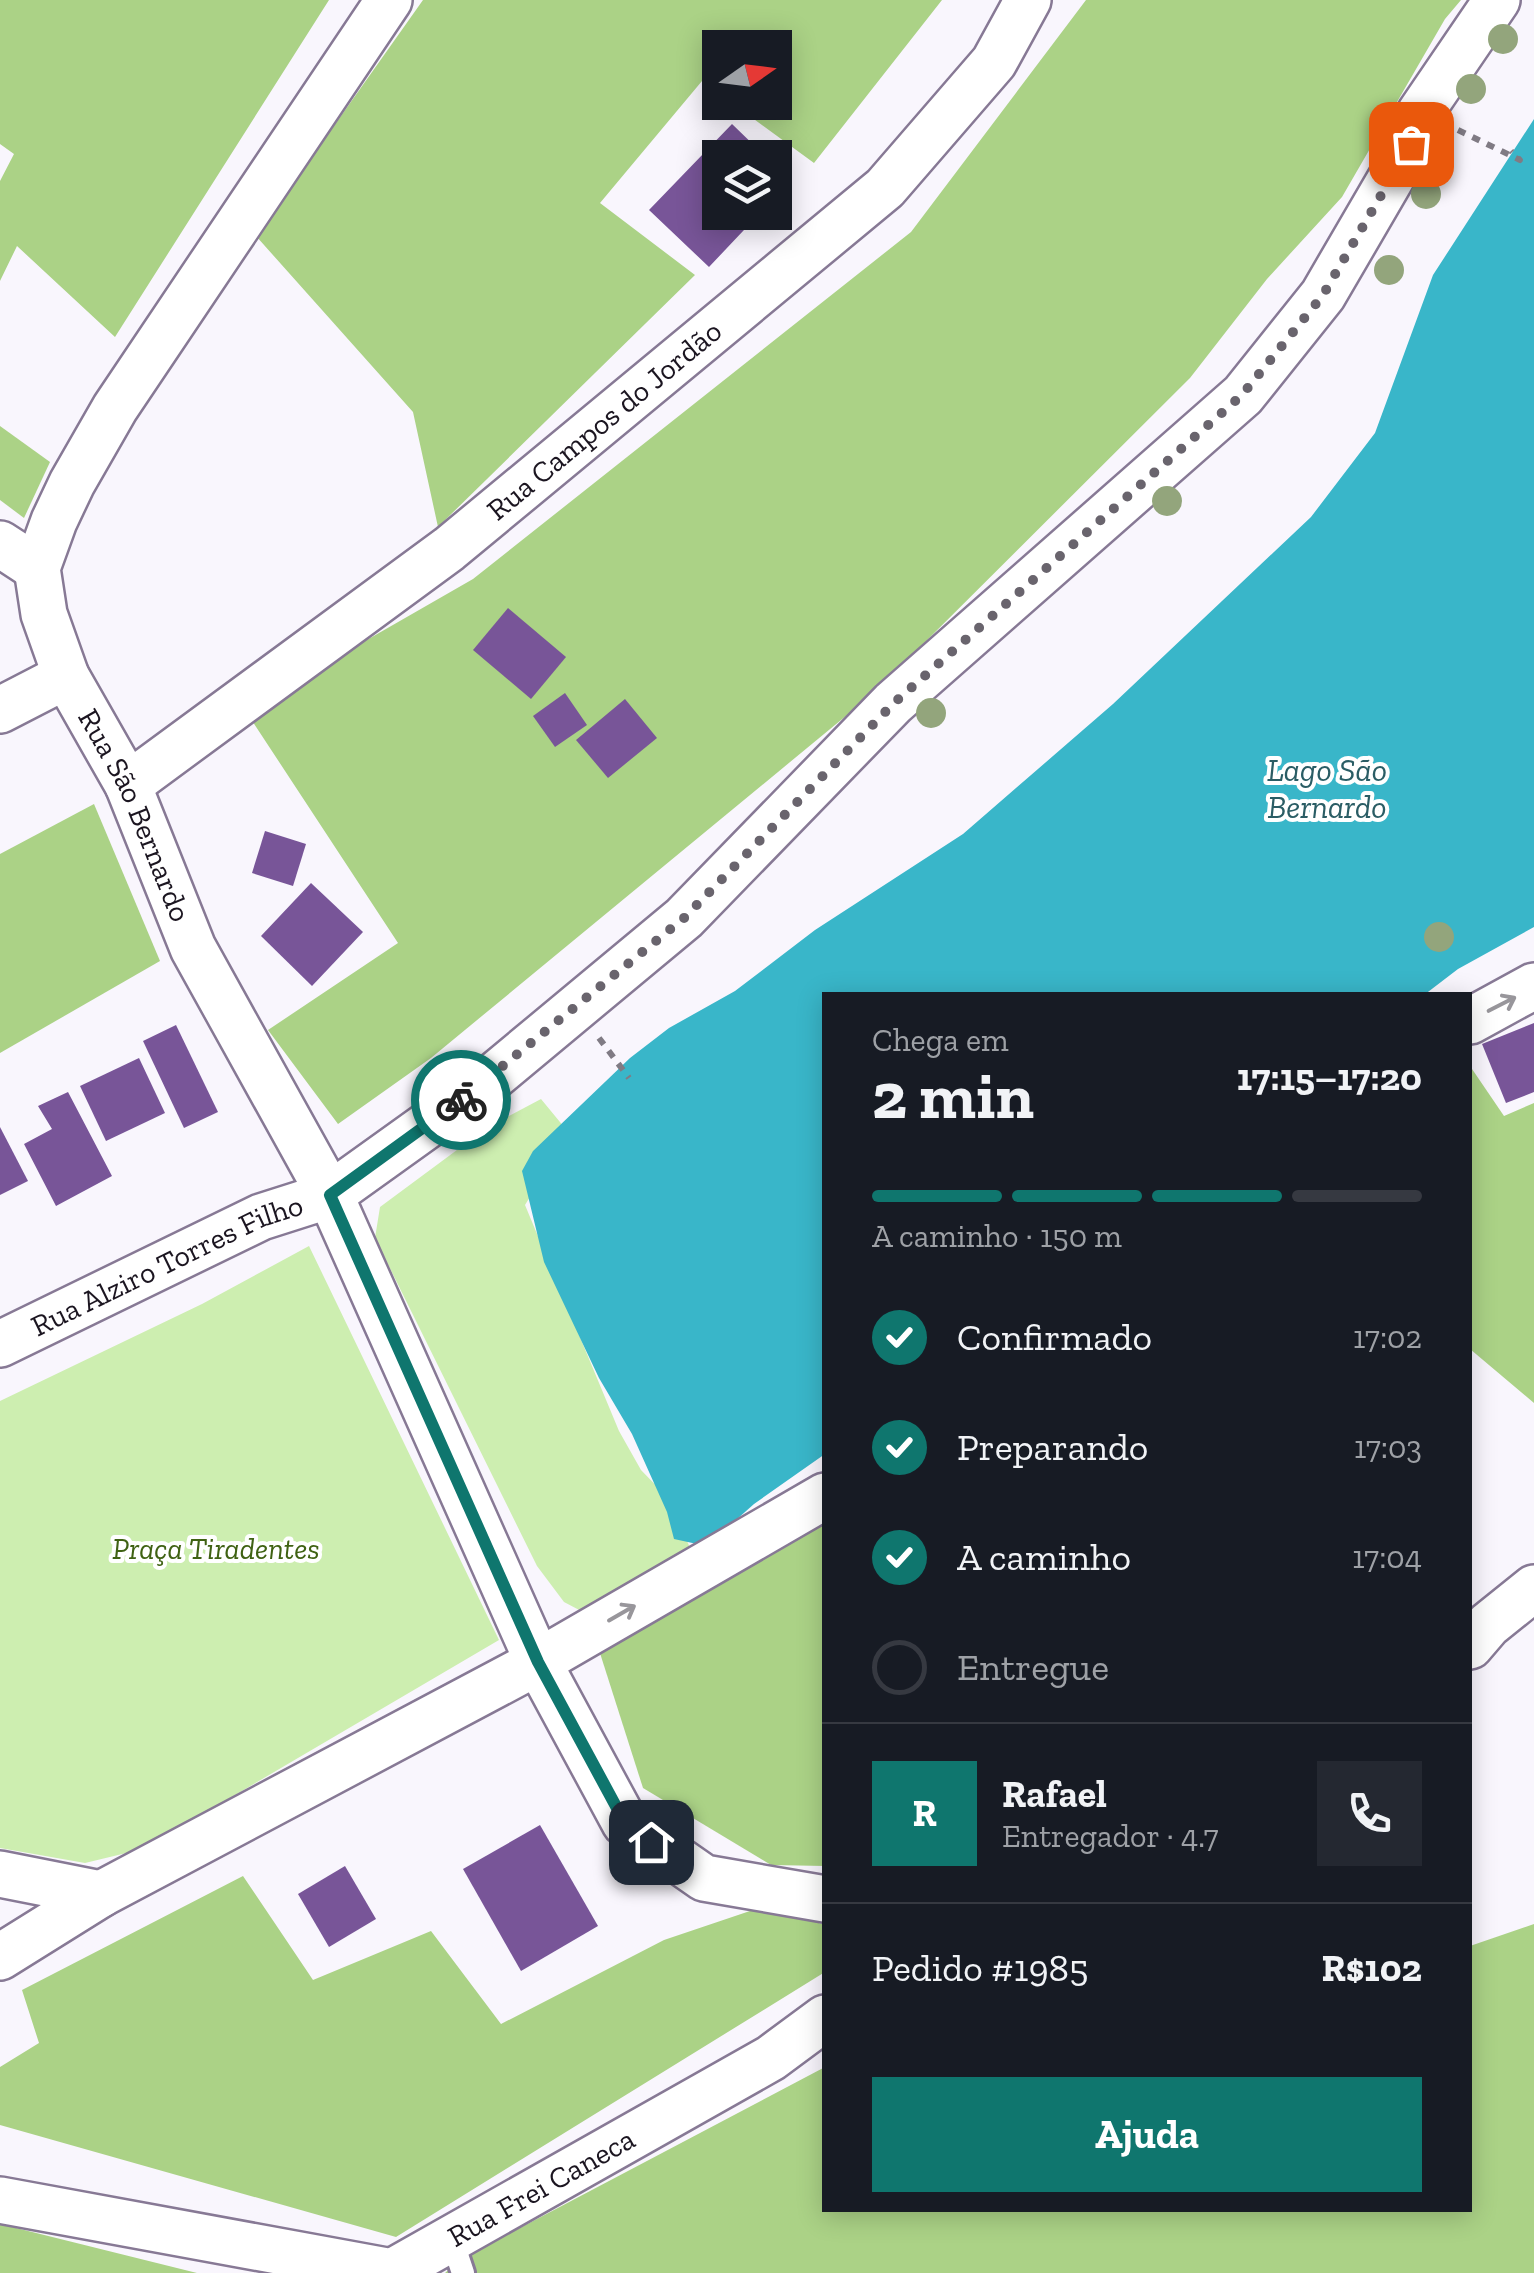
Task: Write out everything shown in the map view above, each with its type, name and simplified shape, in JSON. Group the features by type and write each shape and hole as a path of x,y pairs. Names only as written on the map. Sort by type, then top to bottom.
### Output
{"street":[{"name":"Rua São Bernardo","path":"389,0 115,408 66,495 19,556 66,676 128,785 193,948 330,1195 538,1662 625,1823 704,1878 822,1898"},
{"name":"Rua Campos do Jordão","path":"128,785 448,549 884,188 994,62 1028,0"},
{"name":"Rua Alziro Torres Filho","path":"0,1344 261,1217 330,1195 482,1086 684,918 894,703 1242,395 1323,295 1411,144 1420,112 1497,0"},
{"path":"0,710 66,676"},
{"path":"1472,1019 1534,986"},
{"path":"0,1957 101,1894 538,1662 822,1498"},
{"path":"1472,1644 1534,1588"},
{"path":"0,1874 101,1894"},
{"name":"Rua Frei Caneca","path":"0,2200 392,2272 457,2255 772,2058 822,2020"}],"path":[{"path":"1420,112 1520,160 1511,151"},
{"path":"589,1025 629,1078"}],"green space":[{"path":"0,0 329,0 115,337 17,246 0,281 0,181 14,154 0,144"},
{"path":"423,0 942,0 814,163 792,147 792,140 783,140 755,120 792,120 792,30 702,30 702,81 600,203 695,275 438,527 413,412 256,236"},
{"path":"1086,0 1461,0 1445,19 1342,197 1267,279 1190,378 875,692 431,1058 338,1124 268,1030 398,943 245,710 473,579 911,232"},
{"path":"0,426 50,462 24,518 0,500"},
{"path":"94,804 160,961 0,1053 0,854"},
{"path":"1472,1069 1504,1116 1534,1103 1534,1403 1472,1351"},
{"path":"541,1099 569,1133 525,1205 619,1431 641,1470 671,1501 692,1553 583,1612 564,1602 537,1566 375,1238 380,1207 488,1127"},
{"name":"Praça Tiradentes","path":"309,1246 499,1640 143,1849 85,1863 0,1848 0,1401 202,1304"},
{"path":"822,1520 822,1866 771,1865 643,1788 599,1650"},
{"path":"243,1876 313,1980 431,1931 501,2024 664,1940 765,1906 822,1924 822,1974 396,2237 0,2125 0,2067 39,2043 22,1990"},
{"path":"1534,1924 1534,2273 445,2273 459,2260 822,2069 822,2212 1472,2212 1472,1945"},
{"path":"0,2224 197,2273 0,2273"}],"water":[{"name":"Lago São Bernardo","path":"1534,119 1534,927 1458,969 1428,992 822,992 822,1456 754,1504 718,1536 697,1544 674,1539 667,1512 632,1434 599,1378 544,1262 522,1171 533,1151 630,1058 669,1028 735,991 815,930 963,834 1113,704 1311,517 1375,433 1433,275"}],"building":[{"path":"732,124 748,140 717,140"},
{"path":"702,155 702,230 744,230 709,267 649,210"},
{"path":"508,608 566,657 531,699 473,650"},
{"path":"565,693 587,725 555,747 533,716"},
{"path":"625,699 657,738 608,778 576,740"},
{"path":"265,831 306,844 293,886 252,873"},
{"path":"311,883 363,932 312,986 261,936"},
{"path":"1534,1023 1534,1092 1506,1103 1482,1044"},
{"path":"176,1025 218,1112 184,1128 143,1041"},
{"path":"139,1058 165,1113 106,1141 80,1086"},
{"path":"68,1092 112,1176 56,1206 24,1144 52,1129 38,1106"},
{"path":"0,1127 28,1181 0,1195"},
{"path":"540,1825 598,1926 521,1971 463,1869"},
{"path":"345,1866 376,1919 329,1947 298,1894"}],"way so far":[{"path":"461,1100 684,918 894,703 1242,395 1323,295 1411,144"}],"route":[{"path":"461,1100 330,1195 538,1662 625,1823 651,1842"}]}
